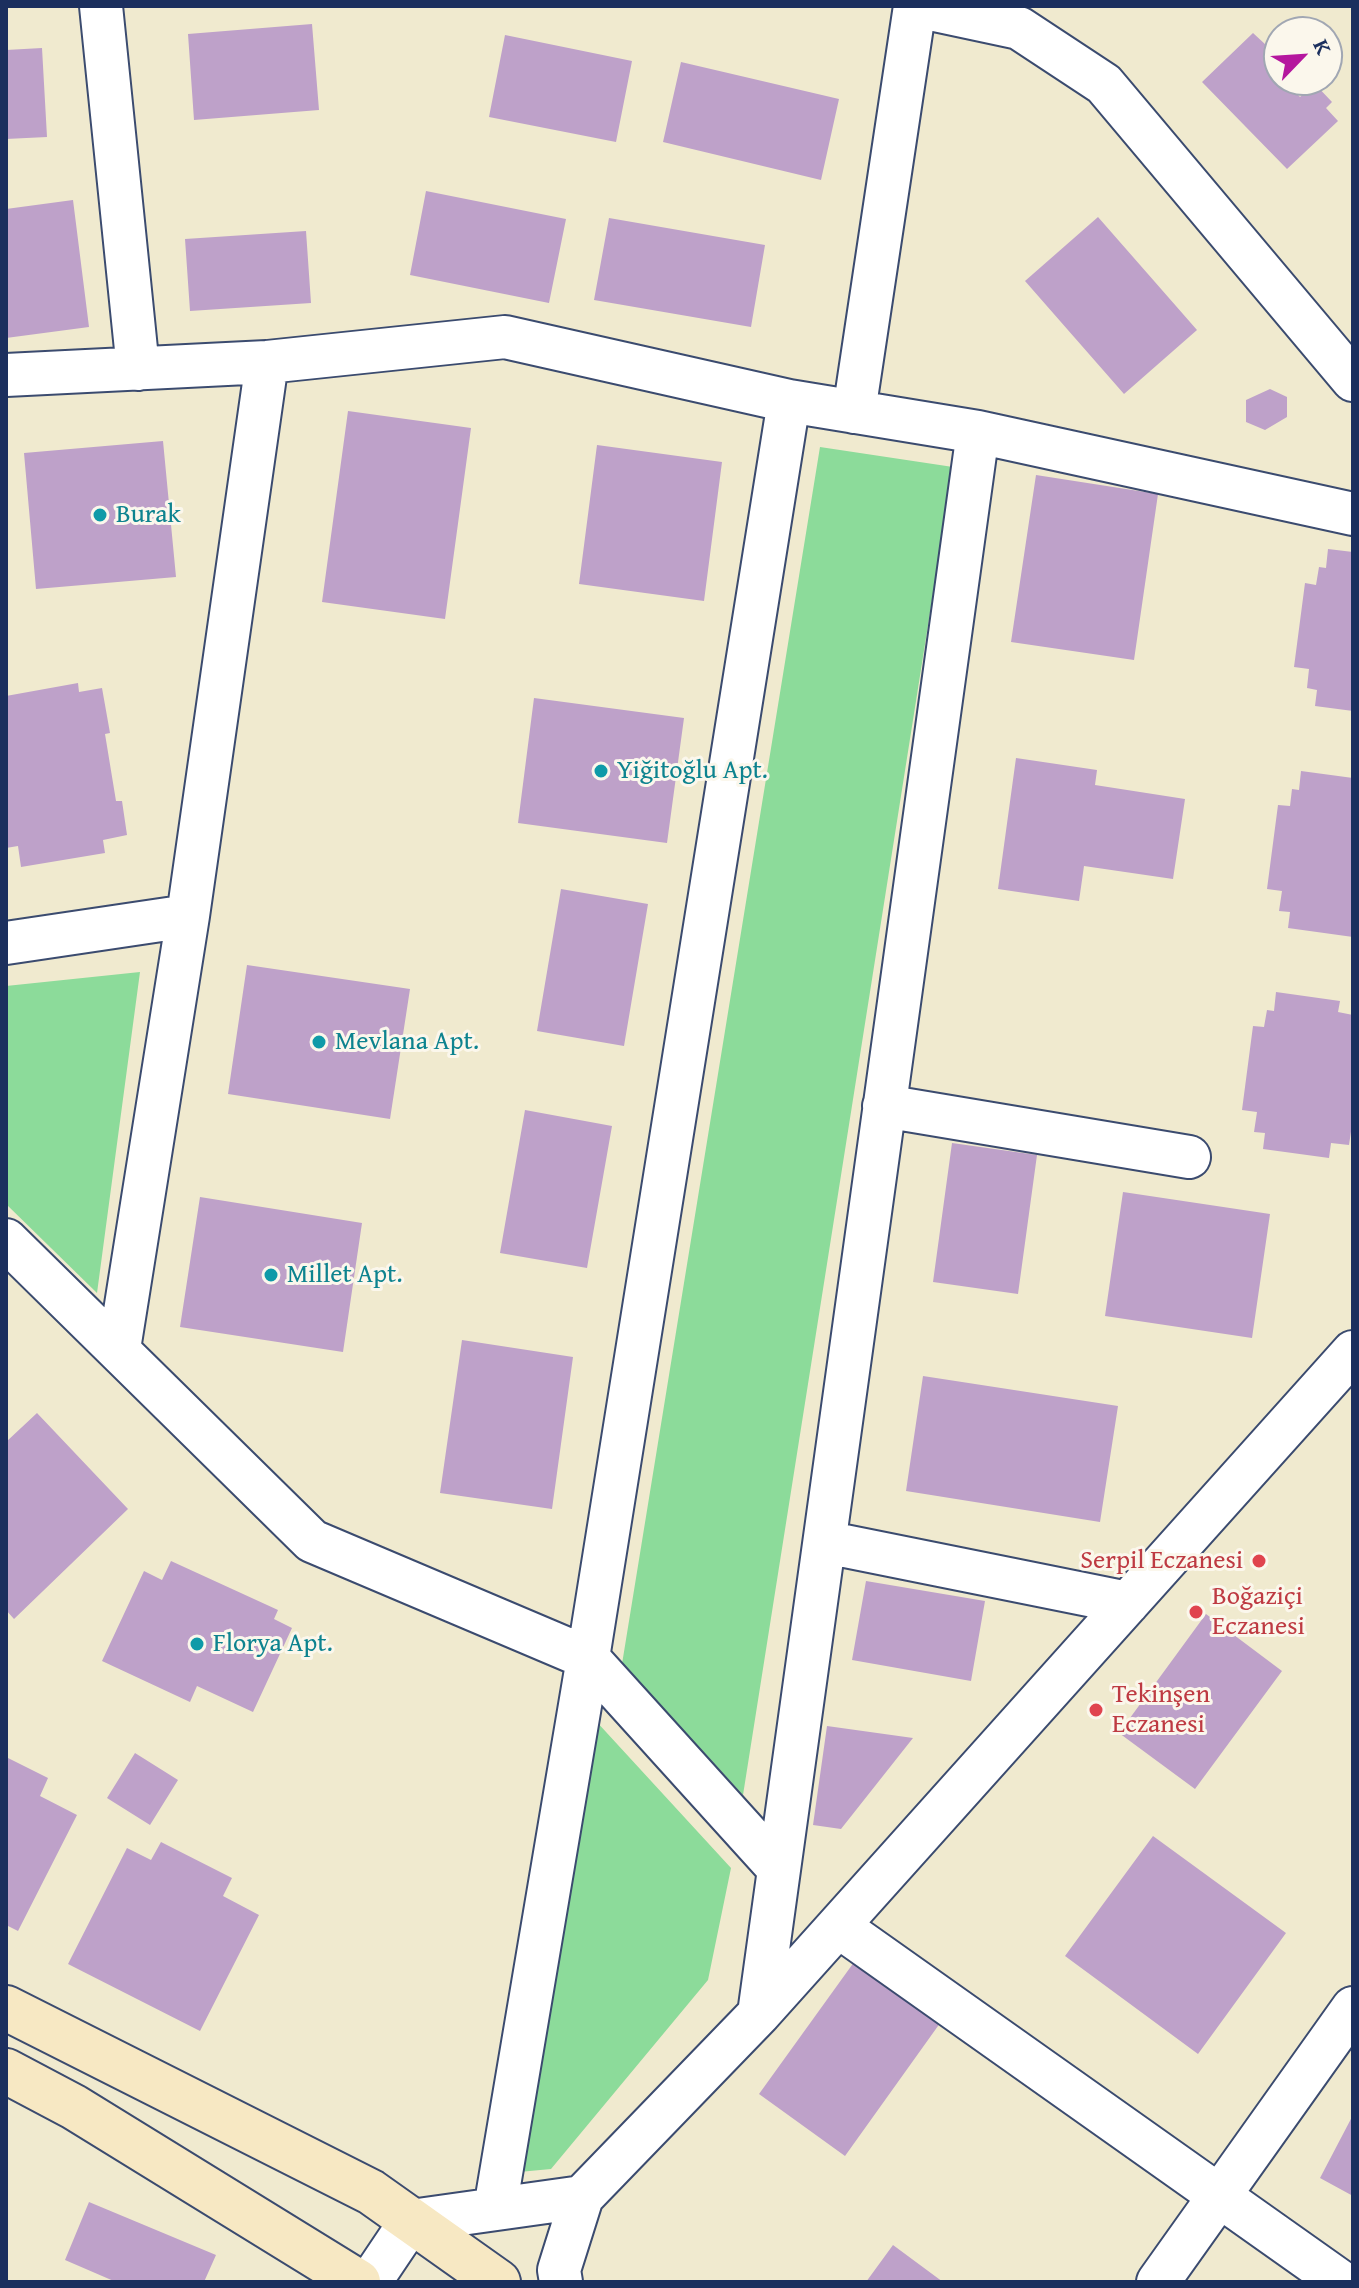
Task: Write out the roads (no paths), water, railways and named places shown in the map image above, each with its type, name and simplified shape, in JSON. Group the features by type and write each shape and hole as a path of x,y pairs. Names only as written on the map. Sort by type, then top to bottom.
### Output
{"main road":[{"path":"6,2008 371,2192 498,2282"},
{"path":"6,2071 74,2107 358,2282"}],"street":[{"path":"101,6 138,369"},
{"path":"854,412 916,6 1019,28 1104,84 1353,380"},
{"path":"6,375 267,362 505,337 789,401 978,432 1353,514"},
{"path":"119,1349 188,916 267,362"},
{"path":"495,2209 588,1658 789,401"},
{"path":"759,2014 978,432"},
{"path":"6,943 188,916"},
{"path":"884,1106 1189,1157"},
{"path":"6,1240 312,1541 588,1658 779,1869"},
{"path":"561,2282 559,2270 582,2197 759,2014 1353,1352"},
{"path":"825,1542 1128,1603"},
{"path":"838,1926 1341,2282"},
{"path":"1158,2282 1353,2008"},
{"path":"370,2282 411,2221 582,2197"}],"place":[{"name":"Burak","path":"100,515"},
{"name":"Yiğitoğlu Apt.","path":"601,771"},
{"name":"Mevlana Apt.","path":"319,1042"},
{"name":"Millet Apt.","path":"271,1275"},
{"name":"Serpil Eczanesi","path":"1259,1561"},
{"name":"Boğaziçi Eczanesi","path":"1196,1612"},
{"name":"Florya Apt.","path":"197,1644"},
{"name":"Tekinşen Eczanesi","path":"1096,1710"}]}
